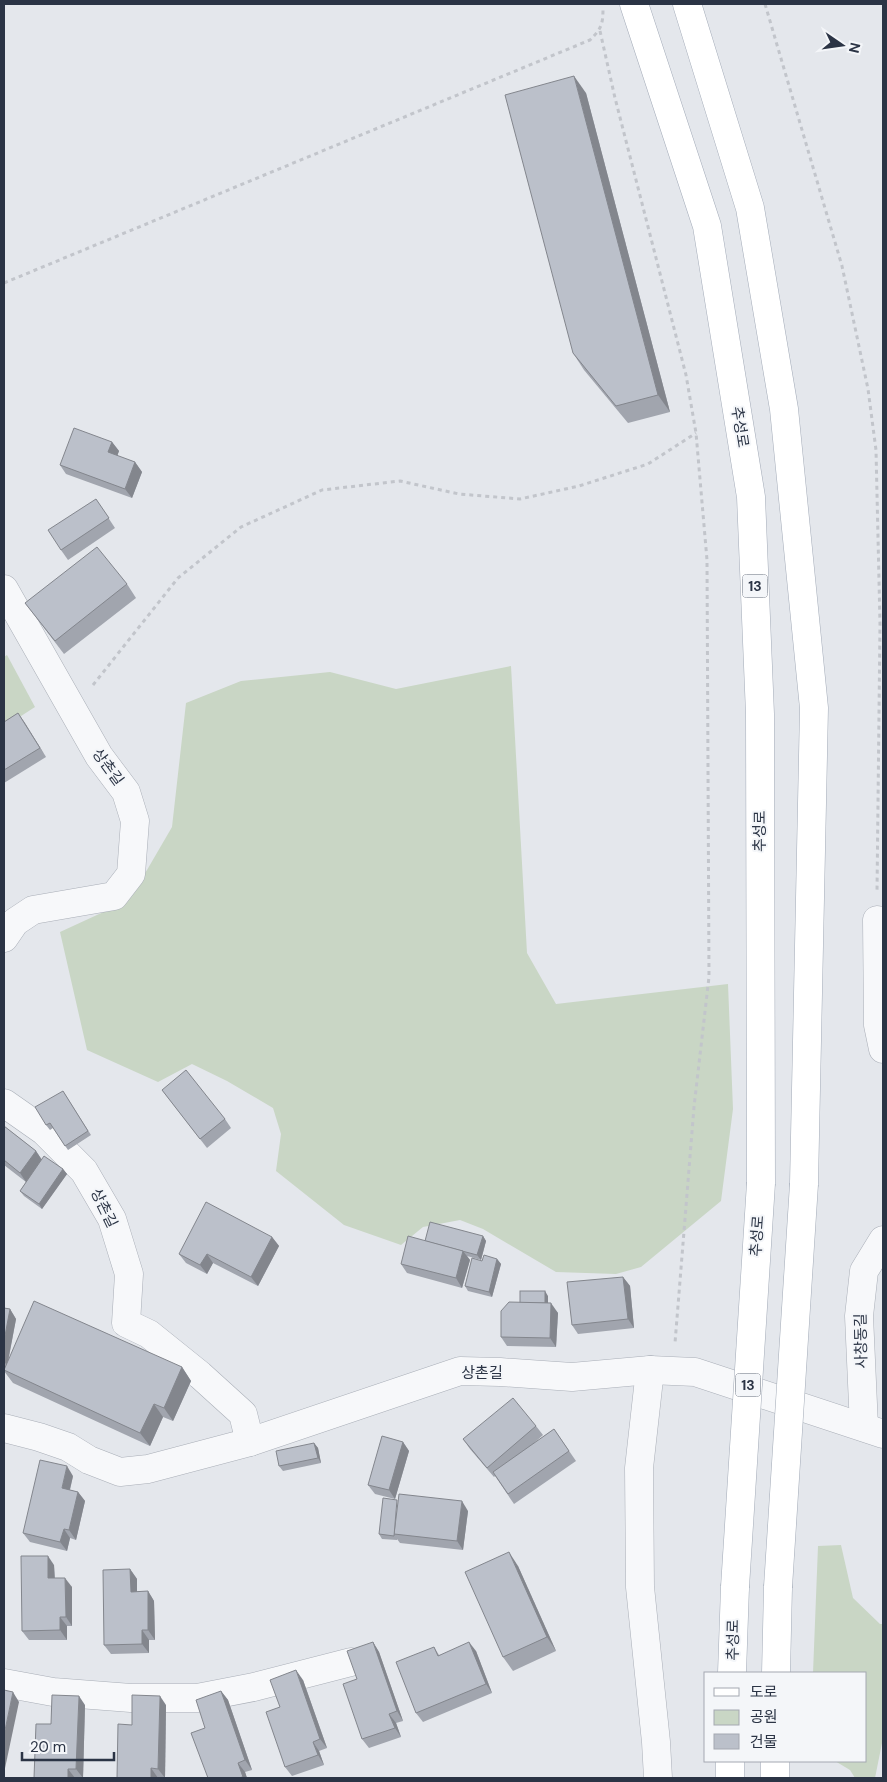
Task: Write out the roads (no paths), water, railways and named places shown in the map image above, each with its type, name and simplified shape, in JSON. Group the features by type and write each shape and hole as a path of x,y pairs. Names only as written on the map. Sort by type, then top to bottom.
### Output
{"main road":[{"name":"추성로","path":"634,4 707,226 751,497 760,714 761,1183 734,1587 732,1672"},
{"path":"688,4 750,208 784,409 814,708 804,1184 778,1587 776,1672"},
{"path":"730,1762 730,1778"},
{"path":"774,1778 775,1762"}],"street":[{"name":"상촌길","path":"4,589 99,756 126,792 134,821 131,874 114,896 33,910 15,922 4,938"},
{"path":"880,921 878,1025 883,1049"},
{"name":"상촌길","path":"4,1103 44,1131 84,1171 112,1219 128,1274 126,1323 149,1334 200,1375 243,1414 250,1442"},
{"name":"사창동길","path":"874,1431 859,1316 864,1271 883,1240"},
{"name":"상촌길","path":"4,1428 68,1447 89,1460 120,1472 148,1469 250,1442 460,1371 572,1377 673,1371"},
{"path":"658,1778 640,1587 639,1468 673,1371 874,1431"},
{"path":"4,1683 53,1692 131,1698 197,1698 254,1687 351,1662"}]}
